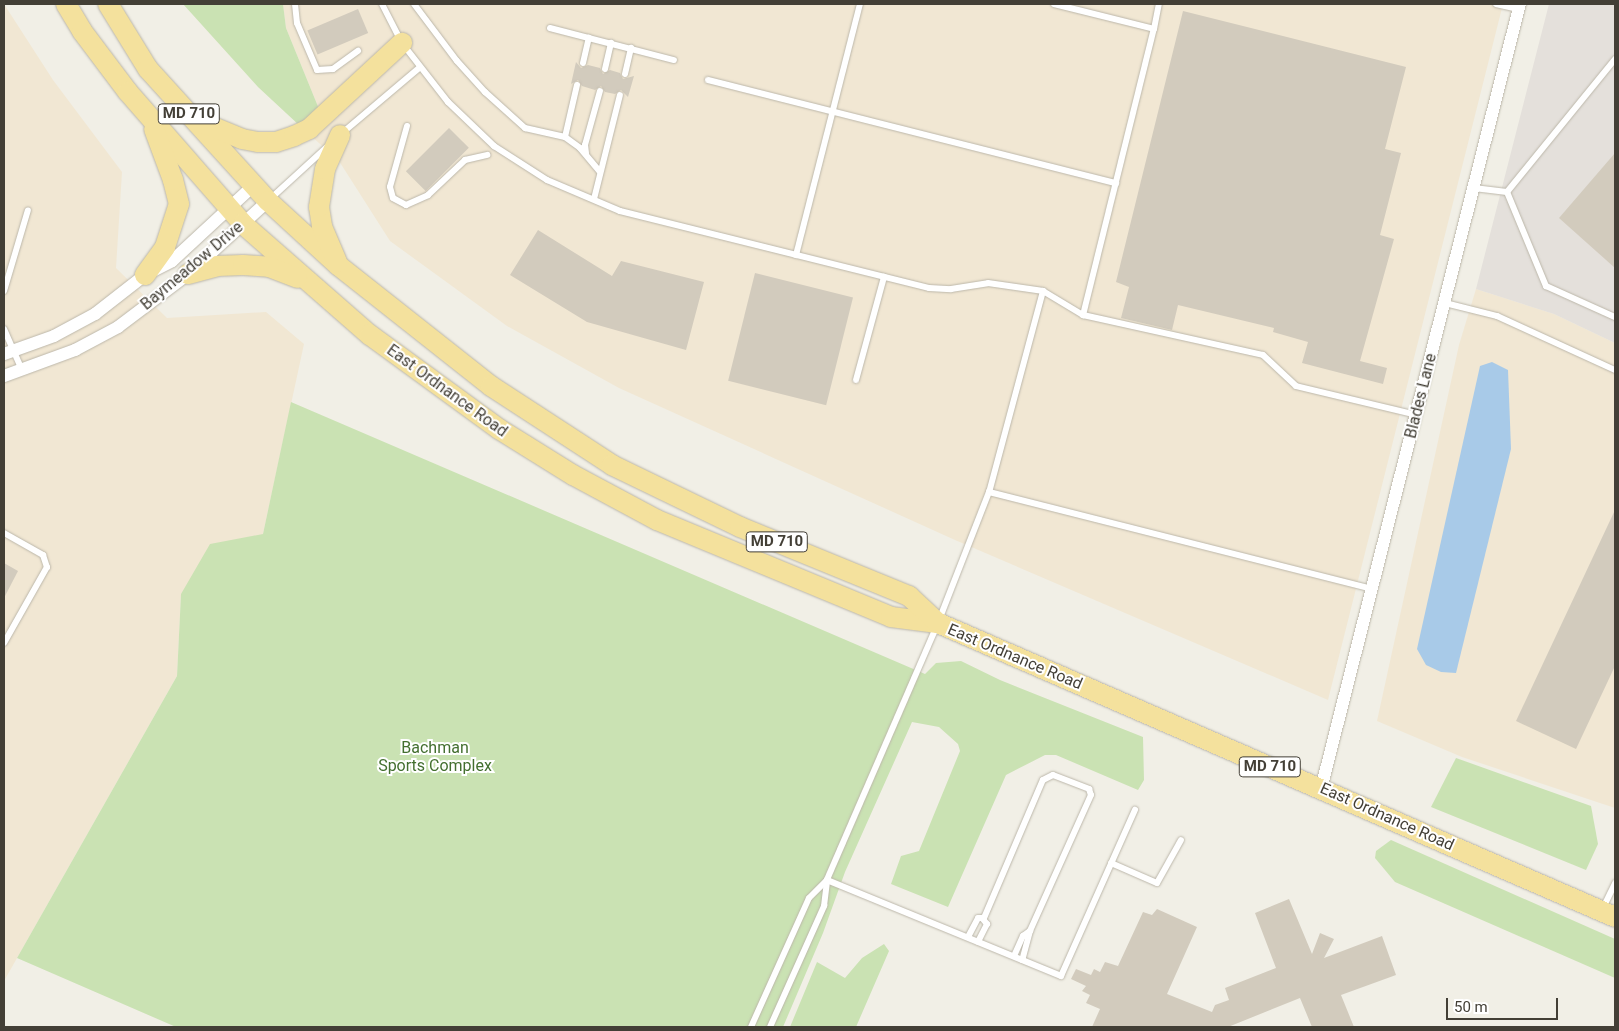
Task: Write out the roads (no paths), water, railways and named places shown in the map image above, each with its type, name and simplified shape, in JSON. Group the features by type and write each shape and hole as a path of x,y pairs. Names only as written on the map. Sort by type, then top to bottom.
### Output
{"main road":[{"name":"East Ordnance Road","path":"66,4 82,31 150,120 243,224 308,283 438,387 573,475 657,520 882,613 938,623 1608,914"},
{"name":"East Ordnance Road","path":"108,4 148,68 268,201 339,266 491,386 612,465 740,527 909,596 938,623"},
{"path":"192,118 242,139 276,142 294,136 309,129 402,43"},
{"path":"145,275 165,247 179,204 174,180 150,120"},
{"path":"339,266 322,226 319,207 325,169 340,135"},
{"path":"188,274 217,266 243,265 269,267 308,283"}],"street":[{"name":"Blades Lane","path":"1322,789 1519,6"},
{"name":"Baymeadow Drive","path":"9,352 54,336 95,314 145,275 172,261 254,185"},
{"name":"Baymeadow Drive","path":"4,376 74,350 118,326 188,274 268,201"}],"lane":[{"path":"295,4 297,23 317,70 333,69 358,51"},
{"path":"382,4 402,43 419,68 448,102 494,146 547,180 620,211 929,288 951,289 988,282 1043,291 1083,316 1263,355 1296,386 1417,414"},
{"path":"414,4 457,61 525,128 565,137 586,155 600,172"},
{"path":"796,255 860,4"},
{"path":"1054,4 1154,29"},
{"path":"1083,316 1159,4"},
{"path":"1496,4 1519,6"},
{"path":"550,28 674,60"},
{"path":"582,64 589,38"},
{"path":"605,69 612,44"},
{"path":"625,74 631,48"},
{"path":"1507,192 1615,59"},
{"path":"268,201 340,135 419,68"},
{"path":"708,80 1116,184"},
{"path":"565,137 577,85"},
{"path":"586,155 585,145 600,91"},
{"path":"594,200 620,95"},
{"path":"407,126 390,187 393,198 406,205 428,195 465,160 486,155"},
{"path":"1474,188 1507,192"},
{"path":"1507,192 1546,286 1615,317"},
{"path":"4,291 28,210"},
{"path":"856,380 884,277"},
{"path":"770,1027 824,906 827,880 938,623 989,492 1043,291"},
{"path":"1445,303 1497,316 1615,370"},
{"path":"4,329 9,352 22,370"},
{"path":"989,492 1372,589"},
{"path":"4,533 43,555 47,567 4,643"},
{"path":"978,942 987,924 984,918 1043,780 1053,774 1089,789 1091,795 1030,930 1022,960"},
{"path":"827,880 1061,976 1135,810"},
{"path":"1112,863 1157,883 1181,840"},
{"path":"752,1027 809,898 827,880"},
{"path":"1608,914 1615,883"},
{"path":"968,937 978,918 984,918"},
{"path":"1014,956 1023,936 1030,930"}],"water":[{"path":"1492,362 1508,370 1511,449 1456,673 1441,672 1426,665 1417,649 1480,366"}],"park label":[{"name":"Bachman Sports Complex","path":"435,757"}]}
